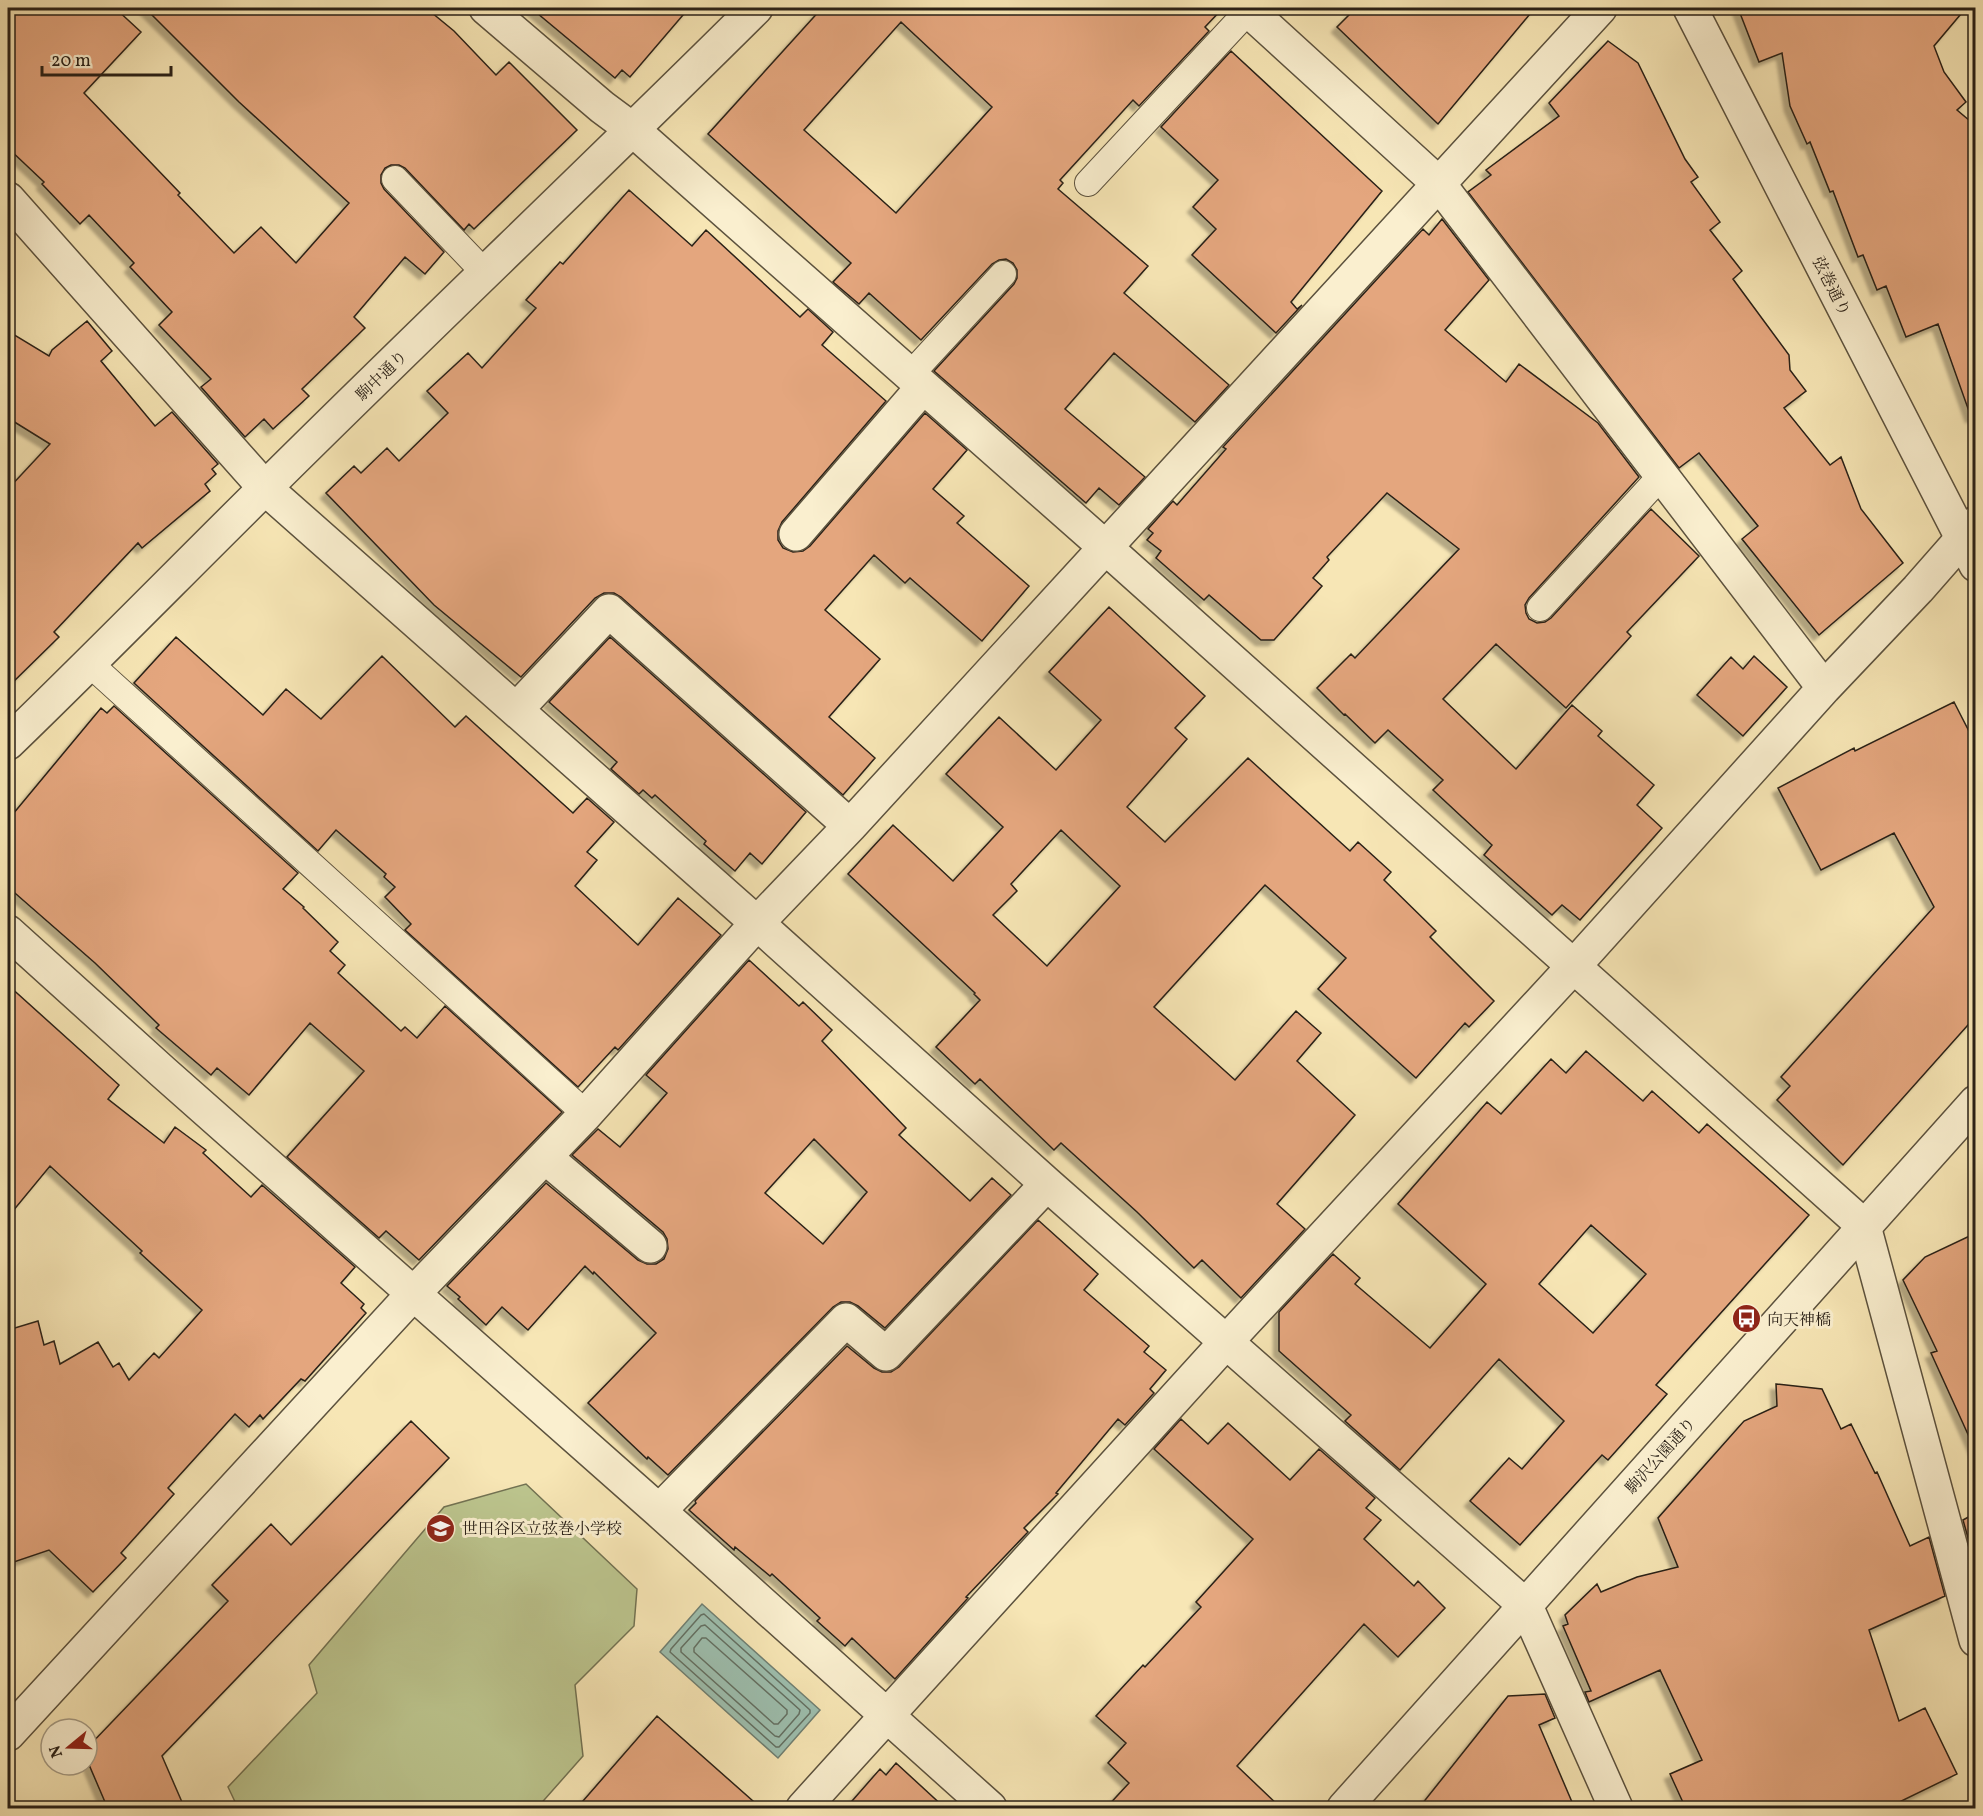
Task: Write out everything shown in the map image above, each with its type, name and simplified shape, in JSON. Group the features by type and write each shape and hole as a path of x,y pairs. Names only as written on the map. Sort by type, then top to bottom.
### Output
{"street":[{"path":"486,8 602,107 633,130 1105,547 1864,1226 1966,1567 1976,1640"},
{"name":"駒中通り","path":"8,743 756,8"},
{"path":"8,1734 413,1294 586,1114 758,923 850,826 1600,8"},
{"name":"弦巻通り","path":"1690,8 1971,542"},
{"path":"1247,9 1438,184 1824,688"},
{"path":"8,199 265,488 758,923 1047,1184 1526,1606 1616,1809"},
{"path":"796,534 917,381"},
{"path":"803,1809 1226,1342 1573,967 1824,688 1918,589 1971,542"},
{"path":"516,710 609,611 850,826"},
{"path":"8,932 990,1809"},
{"name":"駒沢公園通り","path":"1344,1809 1976,1102"},
{"path":"545,1157 650,1246"},
{"path":"659,1511 846,1320 886,1354 1047,1184"}],"lane":[{"path":"1088,183 1247,9"},
{"path":"395,179 485,273"},
{"path":"917,381 1004,274"},
{"path":"1540,608 1661,476"},
{"path":"90,664 586,1114"}],"green space":[{"path":"526,1484 637,1589 634,1626 575,1685 583,1756 537,1808 238,1808 228,1787 317,1693 309,1665 444,1507"}],"water":[{"path":"702,1604 820,1710 778,1758 660,1652"}],"building":[{"path":"8,8 115,8 141,32 84,93 234,253 261,227 296,263 349,203 239,102 145,8 426,8 454,31 496,75 509,62 577,130 474,229 469,224 464,230 405,168 391,165 385,168 381,175 384,189 444,252 425,274 405,257 354,317 365,328 302,389 309,396 273,429 264,419 245,437 201,387 211,379 159,325 172,312 130,267 134,263 89,215 80,224 42,184 44,182 8,148"},
{"path":"531,8 689,8 630,77 622,70 615,78"},
{"path":"822,8 1223,8 1205,27 1209,31 1139,106 1133,100 1060,180 1063,183 1058,189 1148,266 1124,293 1229,385 1195,422 1114,353 1065,409 1145,477 1119,505 1099,488 1086,503 934,371 1014,284 1017,270 1013,263 1006,259 992,264 921,340 869,293 859,304 833,282 851,263 708,134","holes":["901,22 992,107 896,213 804,130"]},
{"path":"1356,8 1535,8 1438,124 1337,27"},
{"path":"1738,8 1966,8 1934,46 1944,72 1966,102 1957,110 1976,126 1976,416 1971,417 1938,324 1906,337 1886,286 1877,290 1863,255 1858,257 1833,191 1830,192 1810,142 1807,144 1790,106 1782,53 1759,62"},
{"path":"1608,41 1638,63 1685,159 1698,177 1691,182 1720,222 1710,230 1742,271 1733,279 1789,355 1790,370 1806,391 1784,408 1830,465 1841,457 1861,509 1903,563 1819,635 1742,539 1758,526 1699,453 1679,468 1468,192 1491,175 1486,170 1559,116 1549,103"},
{"path":"1231,51 1382,191 1291,302 1297,309 1302,305 1276,333 1192,255 1216,229 1193,207 1218,180 1161,127"},
{"path":"629,190 692,246 706,230 800,317 808,309 833,332 822,345 886,401 782,522 778,531 778,540 783,548 793,552 803,551 810,546 925,413 967,450 933,489 964,516 957,523 1029,586 982,641 910,578 905,583 874,555 825,610 880,659 829,717 875,758 843,795 614,593 604,593 595,598 521,677 434,605 326,493 354,466 361,473 387,448 399,461 448,413 427,391 468,353 482,368 536,308 526,300 560,262 563,264"},
{"path":"1442,219 1489,280 1445,330 1506,382 1519,364 1598,423 1639,477 1529,598 1525,605 1529,619 1537,623 1551,618 1651,509 1699,556 1627,632 1631,636 1566,708 1496,644 1443,699 1516,769 1572,705 1602,731 1598,736 1654,785 1637,805 1662,828 1580,920 1562,905 1552,915 1484,855 1492,845 1433,790 1443,780 1388,730 1375,743 1317,688 1351,654 1355,658 1459,549 1387,493 1327,557 1329,560 1313,578 1322,586 1274,640 1261,640 1209,595 1204,600 1156,558 1161,551 1147,540 1153,533 1148,529 1173,501 1177,505 1226,449 1223,447 1423,229 1429,235"},
{"path":"87,321 112,351 101,361 155,426 172,412 218,464 212,469 216,474 205,484 210,491 142,548 138,543 54,632 59,637 8,687 8,489 50,444 8,418 8,331 49,356 52,350"},
{"path":"1109,607 1205,696 1175,728 1187,739 1127,807 1165,842 1248,758 1350,851 1358,842 1391,872 1384,880 1436,931 1430,937 1494,1001 1469,1027 1465,1023 1416,1078 1318,989 1346,958 1265,885 1154,1007 1235,1080 1296,1011 1321,1033 1297,1061 1355,1115 1277,1204 1305,1229 1241,1298 1202,1260 1194,1268 1061,1143 1054,1150 980,1079 975,1084 936,1047 980,1000 848,874 893,825 953,881 1003,827 946,774 999,717 1056,770 1101,720 1049,672","holes":["1061,830 1120,886 1047,966 993,915 1017,891 1011,884"]},
{"path":"176,637 263,715 286,689 321,719 382,656 455,727 466,716 573,813 587,798 614,822 587,852 597,860 575,886 638,945 678,898 721,935 618,1050 615,1047 578,1087 405,930 411,924 385,897 395,887 384,877 386,874 336,830 318,851 134,683"},
{"path":"610,637 806,812 762,864 750,853 735,871 655,795 652,798 643,790 639,794 611,769 617,762 549,702"},
{"path":"1754,656 1787,687 1743,736 1697,695 1731,657 1743,669"},
{"path":"1954,702 1976,745 1976,1016 1843,1165 1777,1100 1790,1086 1781,1077 1934,907 1894,833 1821,870 1778,788 1854,748 1855,751"},
{"path":"114,706 298,873 283,889 338,942 330,951 345,965 338,973 401,1031 405,1027 417,1038 445,1006 562,1112 419,1260 386,1231 379,1238 287,1157 364,1071 310,1023 249,1095 217,1068 211,1075 156,1028 159,1025 95,963 8,887 8,820 101,708 107,713"},
{"path":"749,960 799,1006 803,1002 832,1030 822,1041 906,1128 899,1135 970,1201 992,1178 1011,1195 885,1328 850,1302 841,1302 833,1307 668,1475 648,1457 647,1459 588,1403 656,1333 594,1272 593,1274 585,1266 528,1330 502,1307 486,1325 447,1286 546,1183 638,1260 647,1264 656,1264 664,1259 668,1249 667,1239 663,1232 572,1155 598,1129 620,1147 667,1093 646,1075","holes":["814,1139 867,1192 823,1244 765,1193"]},
{"path":"8,985 119,1085 108,1099 164,1143 175,1127 206,1150 203,1153 251,1197 262,1185 355,1267 341,1283 364,1304 361,1308 366,1313 305,1381 301,1379 263,1419 260,1415 249,1427 235,1414 168,1488 174,1494 121,1553 126,1558 93,1592 49,1550 8,1564 8,1330 38,1321 44,1345 54,1341 60,1364 98,1342 113,1367 119,1363 129,1380 154,1353 159,1358 202,1310 50,1166 8,1217"},
{"path":"1586,1051 1643,1101 1652,1091 1699,1133 1707,1124 1809,1215 1656,1385 1667,1394 1608,1460 1602,1455 1520,1545 1470,1501 1509,1458 1522,1469 1564,1421 1499,1359 1400,1470 1345,1421 1351,1415 1279,1351 1279,1312 1333,1254 1360,1278 1355,1284 1430,1348 1486,1284 1398,1204 1487,1102 1501,1114 1551,1059 1566,1073","holes":["1591,1225 1646,1274 1593,1333 1539,1284"]},
{"path":"1038,1220 1098,1274 1084,1290 1149,1346 1144,1352 1166,1370 1150,1389 1154,1393 1125,1425 1118,1419 1056,1493 1058,1494 1024,1528 1028,1532 966,1597 968,1598 895,1679 852,1638 845,1646 817,1621 820,1618 772,1574 770,1576 735,1547 734,1550 689,1510 696,1503 695,1501 847,1346 882,1372 891,1372 899,1367"},
{"path":"1976,1233 1976,1452 1931,1353 1937,1351 1903,1280 1925,1257"},
{"path":"1776,1384 1822,1389 1841,1429 1851,1424 1875,1473 1877,1472 1910,1546 1929,1537 1945,1596 1869,1630 1899,1721 1925,1708 1957,1774 1885,1809 1686,1809 1670,1774 1702,1760 1660,1670 1589,1702 1585,1692 1591,1691 1563,1626 1568,1624 1565,1615 1597,1584 1601,1592 1637,1577 1678,1567 1658,1518 1744,1421 1777,1406"},
{"path":"1181,1419 1208,1444 1228,1423 1290,1480 1319,1449 1375,1498 1366,1508 1381,1520 1364,1539 1414,1586 1418,1581 1445,1608 1398,1657 1364,1624 1237,1766 1282,1809 1105,1809 1129,1783 1108,1763 1126,1743 1096,1716 1201,1607 1196,1602 1253,1539 1154,1449"},
{"path":"411,1421 449,1458 162,1756 185,1809 108,1809 94,1777 99,1777 99,1735 228,1601 212,1585 271,1524 291,1545"},
{"path":"1976,1513 1976,1566 1963,1520"},
{"path":"1545,1694 1555,1718 1539,1725 1575,1809 1418,1809 1508,1696"},
{"path":"657,1716 762,1809 576,1809"},
{"path":"896,1763 946,1809 845,1809 880,1769 886,1775"}],"place":[{"name":"向天神橋","path":"1746,1319"},
{"name":"世田谷区立弦巻小学校","path":"441,1528"}]}
